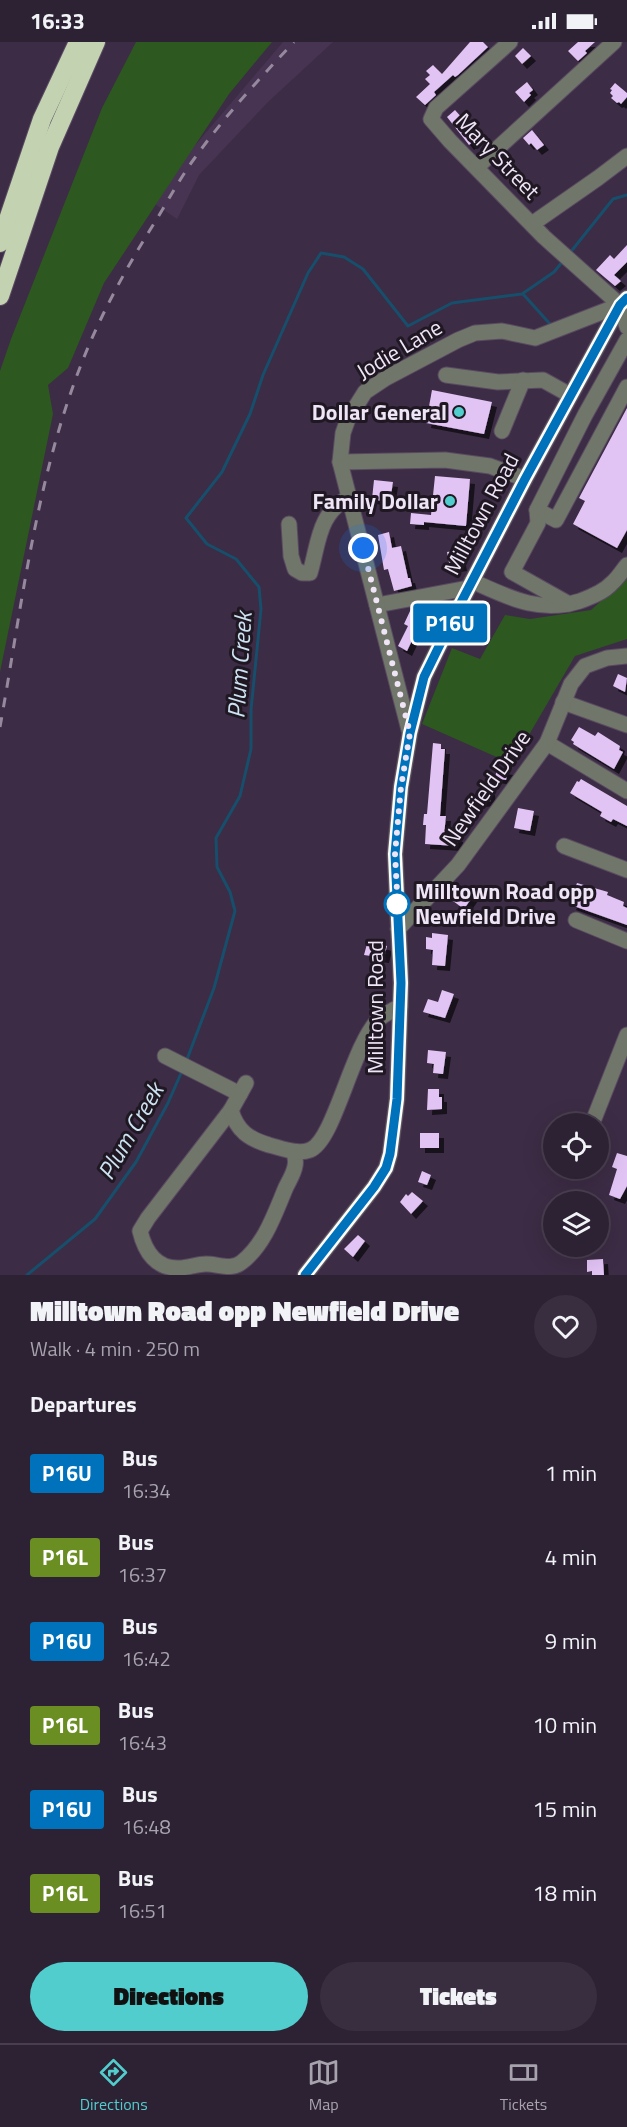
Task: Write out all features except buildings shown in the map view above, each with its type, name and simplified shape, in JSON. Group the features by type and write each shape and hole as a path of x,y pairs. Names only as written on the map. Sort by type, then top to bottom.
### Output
{"highway":[{"path":"0,243 42,119 78,42"},
{"path":"0,296 50,147 96,42"}],"street":[{"name":"Mary Street","path":"510,42 436,108 431,119 560,253 624,302"},
{"path":"477,167 614,42"},
{"path":"532,224 627,156"},
{"path":"624,302 627,327"},
{"name":"Milltown Road","path":"305,1275 386,1168 390,1154 397,1099 401,983 395,854 401,787 410,733 424,677 525,479 624,302"},
{"name":"Jodie Lane","path":"410,733 340,462 343,433 348,419 366,392 386,378 458,340 475,333 502,331 535,338 624,302"},
{"path":"569,604 512,572 538,523 537,510 585,415 627,340"},
{"path":"446,375 498,382 543,380 585,415"},
{"path":"502,431 523,380"},
{"path":"537,510 556,520 627,387"},
{"path":"340,462 445,460 489,466 525,479"},
{"path":"289,524 291,556 295,569 302,573 310,573 322,523 339,502 350,497"},
{"path":"377,605 470,585 544,607 569,604 592,597 612,584 627,565"},
{"name":"Newfield Drive","path":"398,929 458,865 547,743 571,684 585,666 607,658 627,656"},
{"path":"563,702 627,726"},
{"path":"547,743 627,791"},
{"path":"564,846 627,870"},
{"path":"576,920 627,941"},
{"path":"231,1110 236,1126 258,1142 294,1152 309,1151 320,1143 328,1131 343,1087 366,1037 381,1017 400,1006"},
{"path":"596,1113 627,1035"},
{"path":"171,1059 193,1070 243,1088 231,1110 140,1231 144,1246 150,1255 163,1266 181,1269 194,1264 208,1264 227,1268 240,1264 254,1250 271,1223 295,1166 294,1152"}],"shaded area":[{"path":"283,42 333,42 268,102 199,175 177,219 155,204 186,156"}],"green space":[{"path":"136,42 272,42 229,94 104,283 68,368 48,385 53,414 0,672 0,371 102,108"},
{"path":"627,578 627,639 575,656 512,764 422,724 452,648 480,659 505,615 530,619 591,610"}],"waterway":[{"name":"Plum Creek","path":"569,254 613,199 627,195"},
{"name":"Plum Creek","path":"186,1062 214,988 235,911 230,892 217,867 216,838 240,796 251,749 251,710 261,609 259,587 236,559 207,544 186,518 222,472 250,414 263,375 308,273 321,253 344,257 363,269 408,326 452,303 522,294 554,272 563,261"},
{"path":"523,294 550,324"},
{"name":"Plum Creek","path":"27,1275 95,1219 136,1162 168,1103 182,1071"}],"railway":[{"path":"0,727 39,506 62,420 93,336 146,236 189,166 230,113 294,42"}],"bus line":[{"name":"P16U","path":"305,1275 374,1187 386,1168 390,1154 397,1099 401,983 395,854 401,787 410,733 424,677 570,396 620,305 627,298"}],"place":[{"name":"Dollar General","path":"459,412"},
{"name":"Family Dollar","path":"450,501"},
{"name":"Milltown Road opp Newfield Drive","path":"397,904"}],"route":[{"path":"363,548 410,733 401,787 395,854 398,910 397,904"}]}
